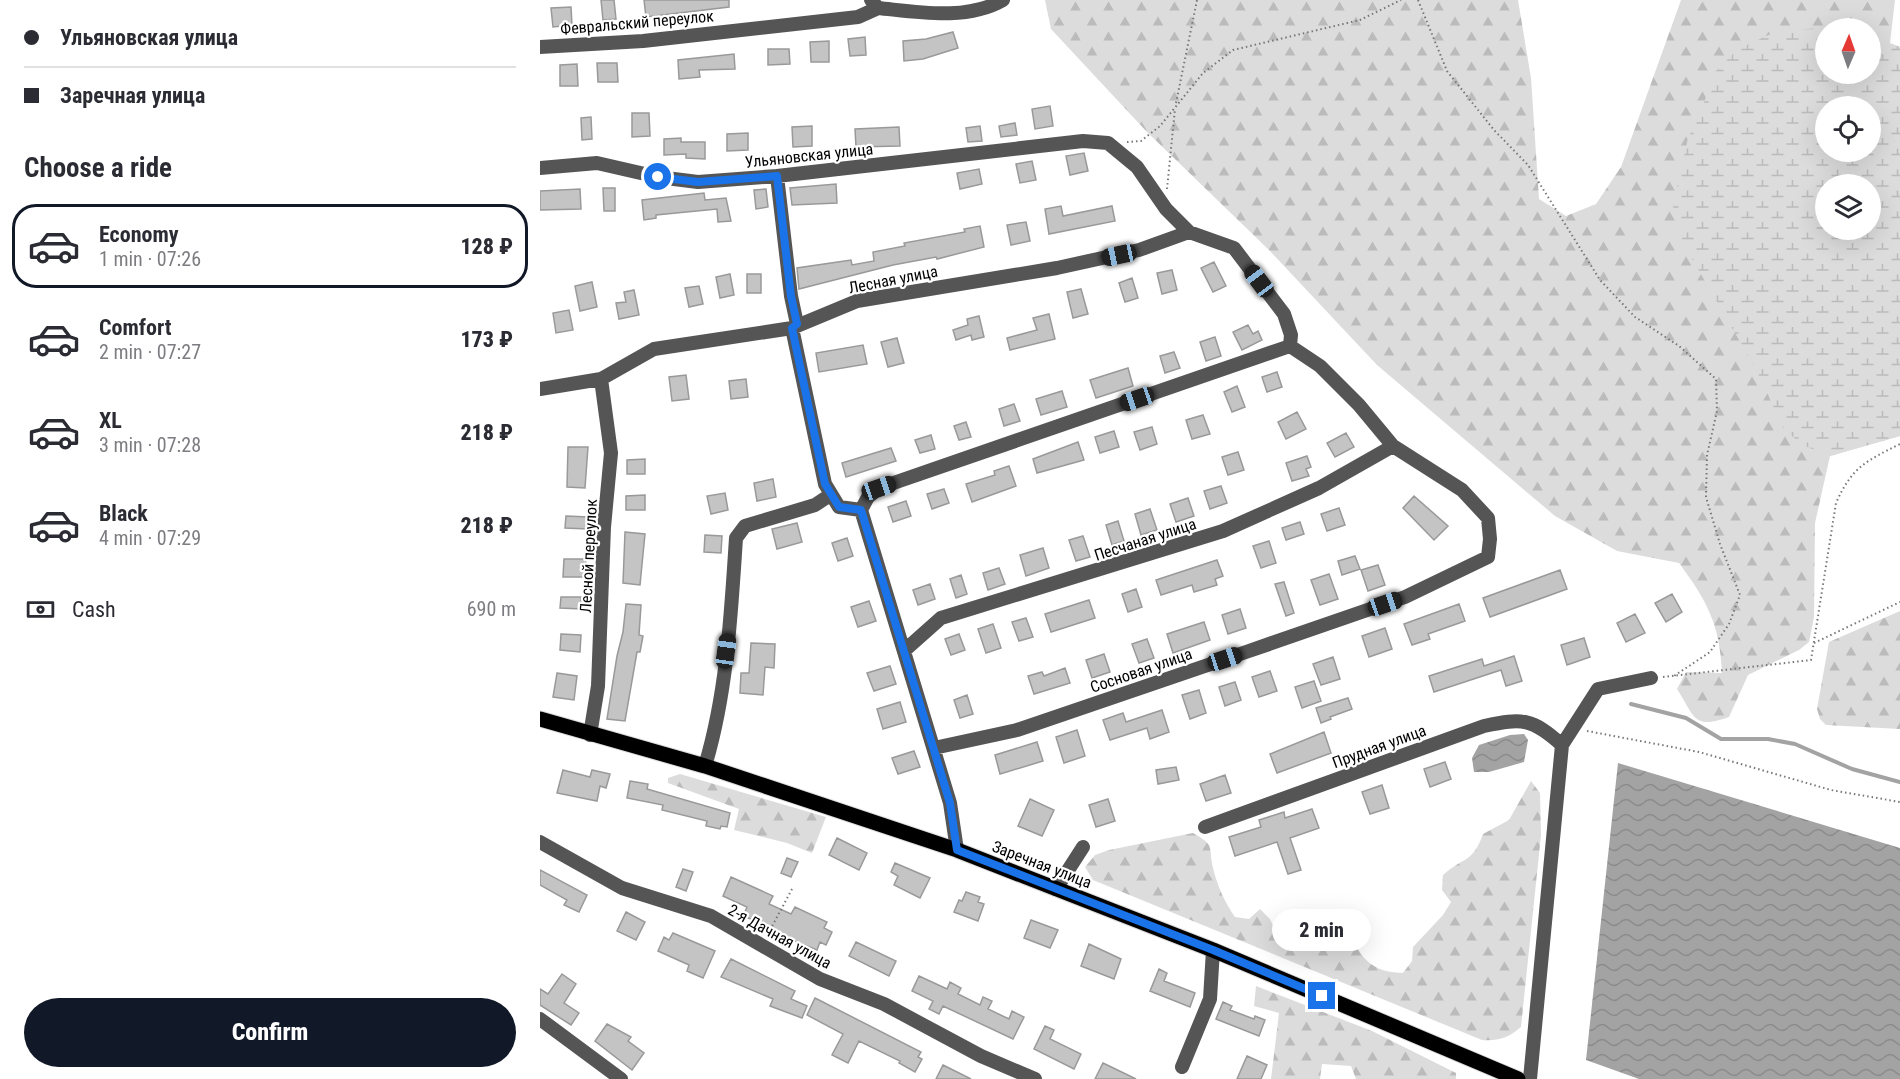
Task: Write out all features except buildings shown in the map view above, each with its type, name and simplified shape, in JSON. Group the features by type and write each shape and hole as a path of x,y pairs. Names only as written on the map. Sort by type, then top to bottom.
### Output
{"main road":[{"name":"Заречная улица","path":"540,719 705,766 957,850 1213,950 1518,1079"}],"street":[{"path":"874,4 930,13 974,11 1003,0"},
{"name":"Февральский переулок","path":"540,46 643,41 858,17 874,4"},
{"name":"Ульяновская улица","path":"540,168 597,162 658,177 698,182 777,176 1083,141 1108,143"},
{"path":"1108,143 1137,166 1166,209 1189,231 1234,248 1284,314 1291,335 1290,346"},
{"path":"777,176 794,326 825,484 839,507 861,510"},
{"name":"Лесная улица","path":"540,389 601,379 654,349 794,326 857,301 1057,268 1139,250 1189,231"},
{"path":"1290,346 1320,366 1359,405 1393,446"},
{"path":"957,850 950,803 861,510 868,497 879,488 1290,346"},
{"name":"Лесной переулок","path":"590,735 598,686 604,527 611,453 601,379"},
{"name":"Сосновая улица","path":"934,748 1017,730 1246,652 1405,597 1488,557 1491,539 1488,518 1462,490 1393,446"},
{"name":"Песчаная улица","path":"905,650 941,618 1223,531 1319,488 1393,446"},
{"path":"705,766 715,732 729,630 736,538 745,526 816,505 830,495"},
{"path":"1530,1079 1562,745 1598,689 1651,678"},
{"name":"Прудная улица","path":"1205,827 1484,726 1511,720 1540,725 1562,745"},
{"name":"2-я Дачная улица","path":"540,842 605,880 698,910 820,979 884,1004 981,1056 1035,1079"},
{"path":"1056,888 1083,847"},
{"path":"1182,1067 1210,999 1213,950"},
{"path":"540,1019 621,1079"}],"path":[{"path":"1166,209 1176,106 1197,0"},
{"path":"1108,143 1141,141 1160,126 1203,73 1233,50 1360,21 1401,0"},
{"path":"1418,0 1447,71 1494,129 1528,165 1600,280 1635,317 1679,346 1716,379 1717,411 1707,455 1706,496 1720,544 1740,595 1729,624 1710,652 1674,676"},
{"path":"1651,678 1811,660 1836,503 1846,481 1859,467 1900,444"},
{"path":"1814,643 1900,602"},
{"path":"1572,728 1699,752 1831,790 1900,802"},
{"path":"762,945 792,889"}],"green space":[{"path":"1045,0 1518,0 1531,78 1539,199 1566,216 1596,204 1621,167 1681,0 1895,0 1890,43 1900,47 1900,436 1830,456 1815,523 1814,617 1809,642 1799,650 1748,675 1729,717 1708,722 1696,718 1677,689 1686,672 1722,673 1721,656 1710,614 1697,589 1679,563 1617,551 1555,516 1377,365 1269,250 1147,132 1051,29"},
{"path":"1815,28 1815,84 1881,84 1881,40 1900,47 1900,436 1830,456 1805,446 1784,430 1757,371 1684,245 1673,206 1688,138 1701,112 1713,74 1738,49 1775,32"},
{"path":"1900,611 1900,729 1826,725 1820,719 1817,709 1829,642"},
{"path":"680,774 826,817 812,853 787,843 734,830 739,809 668,783 668,778"},
{"path":"1531,781 1540,793 1541,835 1521,1027 1512,1034 1493,1040 1482,1040 1093,880 1085,867 1095,855 1109,850 1193,833 1210,847 1217,881 1235,917 1249,919 1260,909 1270,919 1276,932 1294,931 1347,919 1354,941 1364,958 1379,969 1403,973 1412,961 1413,947 1443,915 1451,902 1442,890 1443,875 1471,855 1483,834 1509,820"},
{"path":"1256,986 1372,1031 1456,1073 1456,1079 1356,1079 1351,1066 1322,1064 1320,1079 1271,1079 1279,1013 1254,1006"}],"water":[{"path":"1524,734 1528,740 1524,762 1489,772 1474,772 1472,758 1479,745 1510,735"},
{"path":"1618,763 1900,848 1900,1079 1639,1079 1586,1060"}],"waterway":[{"path":"1631,704 1686,718 1721,739 1768,739 1795,744 1852,769 1900,782"}],"route":[{"path":"658,177 698,182 777,176 791,296 797,324 792,328 825,484 839,507 861,510 950,803 957,850 1213,950 1322,996"}]}
